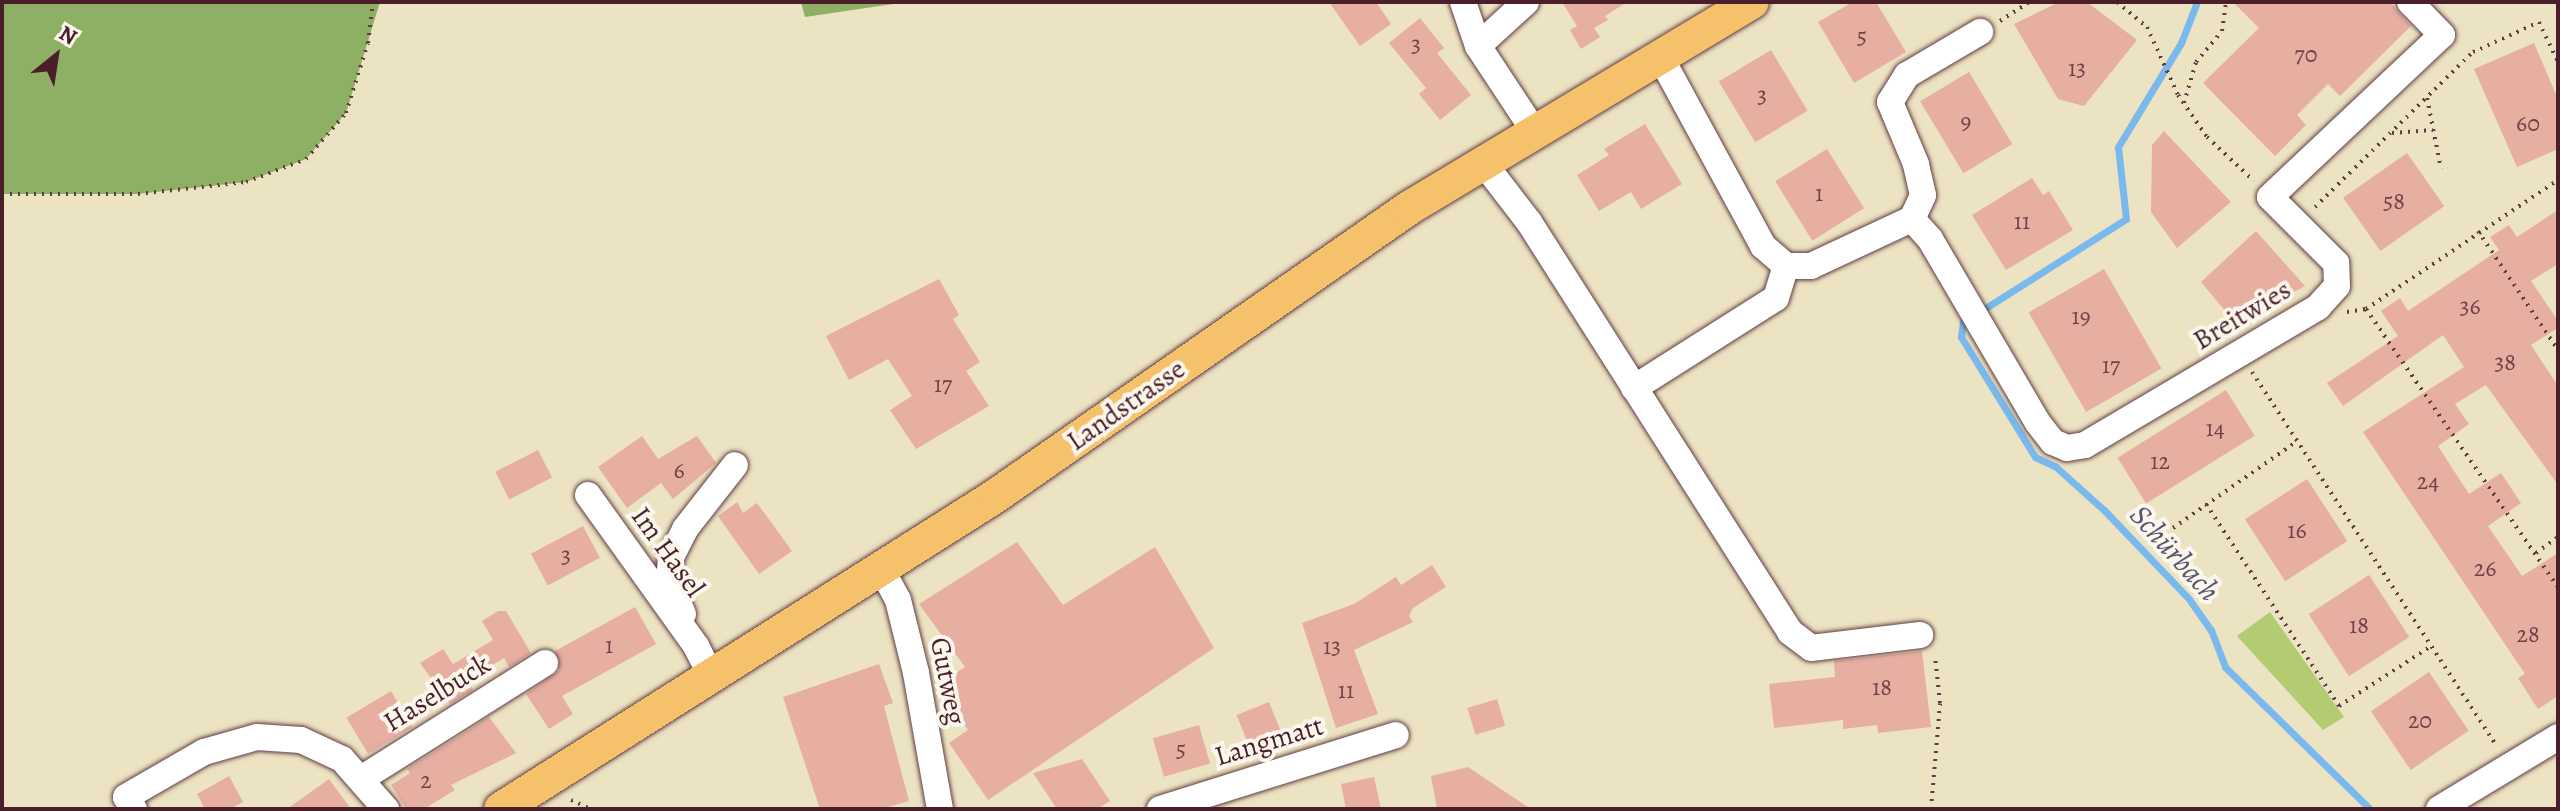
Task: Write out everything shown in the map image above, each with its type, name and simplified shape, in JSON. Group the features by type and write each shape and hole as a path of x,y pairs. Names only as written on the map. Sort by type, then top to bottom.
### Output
{"main road":[{"name":"Landstrasse","path":"501,809 704,661 882,570 1482,161 1752,2"}],"street":[{"path":"1463,2 1478,46 1534,131"},
{"path":"1478,46 1526,2"},
{"path":"2270,197 2442,35 2410,2"},
{"path":"1661,58 1763,246 1786,266 1811,266 1912,219 1923,195 1916,164 1890,102 1907,75 1980,32"},
{"path":"1482,161 1529,222 1790,632 1811,648 1920,635"},
{"name":"Breitwies","path":"1912,219 1930,239 2038,423 2053,442 2067,448 2111,431 2327,298 2337,286 2336,263 2299,222 2270,197"},
{"path":"1634,388 1776,298 1786,266"},
{"name":"Im Hasel","path":"704,661 669,581 671,557 685,529 735,465"},
{"name":"Im Hasel","path":"588,495 704,661"},
{"name":"Gutweg","path":"882,570 898,600 916,673 940,809"},
{"name":"Haselbuck","path":"364,777 545,663"},
{"name":"Langmatt","path":"1160,809 1396,735"},
{"path":"134,809 126,797 204,752 257,737 301,740 342,759 364,777 386,809"},
{"path":"2439,809 2512,769 2558,737"}],"path":[{"path":"2,194 138,194 246,182 306,159 346,113 368,43 373,2"},
{"path":"1980,32 2029,2"},
{"path":"2117,2 2147,27 2178,95 2207,137 2270,197"},
{"path":"2184,103 2196,62 2222,31 2226,2"},
{"path":"2299,222 2473,52 2539,22 2558,62"},
{"path":"2427,98 2441,169"},
{"path":"2391,133 2433,130"},
{"path":"2327,298 2341,313 2366,309 2558,180"},
{"path":"2478,231 2558,350"},
{"path":"2366,309 2558,587"},
{"path":"2240,353 2512,769"},
{"path":"2173,528 2296,442"},
{"path":"2206,504 2339,706 2430,647"},
{"path":"2536,553 2558,537"},
{"path":"1920,635 1934,650 1940,703 1931,809"}],"green space":[{"path":"2,2 380,2 346,113 306,159 246,182 138,194 2,194"},
{"path":"801,2 907,2 805,17"},
{"path":"2270,612 2344,717 2323,730 2237,636"}],"building":[{"path":"1329,2 1376,2 1391,24 1360,46"},
{"path":"1562,2 1627,2 1605,16 1608,20 1594,28 1600,37 1581,49 1570,30 1577,26"},
{"path":"1853,2 1876,2 1906,52 1854,83 1818,22"},
{"path":"2059,2 2087,2 2137,40 2084,106 2058,99 2014,24"},
{"path":"2233,2 2390,2 2411,26 2340,96 2328,84 2297,115 2306,125 2275,156 2203,83 2259,28"},
{"path":"1420,18 1444,48 1437,53 1471,95 1440,120 1419,94 1426,88 1389,43"},
{"path":"2534,43 2558,99 2558,149 2517,167 2474,69"},
{"path":"1771,50 1808,111 1755,142 1719,81"},
{"path":"1969,72 2012,144 1963,173 1920,101"},
{"path":"1645,124 1682,184 1641,209 1631,192 1599,211 1577,175 1609,155 1604,149"},
{"path":"2164,131 2231,202 2177,248 2151,212 2152,145"},
{"path":"1827,149 1864,208 1812,241 1775,181"},
{"path":"2407,153 2444,206 2380,251 2343,198"},
{"path":"2032,178 2043,195 2049,191 2073,230 2006,270 1972,215"},
{"path":"2558,210 2558,264 2531,281 2558,321 2558,328 2531,345 2558,386 2558,485 2486,385 2455,404 2469,424 2438,446 2469,494 2501,473 2521,503 2488,526 2522,576 2558,553 2558,696 2538,709 2518,678 2525,674 2363,432 2464,367 2443,335 2343,406 2327,383 2398,336 2381,311 2400,298 2408,311 2499,250 2490,237 2509,225 2517,237"},
{"path":"2256,231 2305,286 2236,324 2201,282"},
{"path":"2104,269 2162,369 2086,412 2029,312"},
{"path":"939,279 959,315 953,319 980,362 966,371 989,406 916,449 890,410 912,396 888,359 849,380 826,336"},
{"path":"2226,390 2255,436 2146,504 2117,458"},
{"path":"642,436 658,459 697,436 716,463 673,499 661,483 627,508 598,467"},
{"path":"538,450 552,478 509,499 495,472"},
{"path":"2307,479 2347,541 2285,581 2245,519"},
{"path":"737,502 743,513 757,503 792,551 759,574 718,516"},
{"path":"583,526 600,558 548,585 531,554"},
{"path":"1017,542 1063,605 1155,547 1214,648 988,800 949,743 968,730 938,685 965,667 919,604"},
{"path":"1432,565 1446,587 1413,608 1409,616 1413,622 1354,650 1378,714 1336,728 1302,623 1354,604 1396,577 1401,585"},
{"path":"2369,575 2409,637 2349,676 2309,614"},
{"path":"635,607 656,644 562,696 573,714 549,729 526,694 559,671 555,651"},
{"path":"498,611 506,611 531,653 509,667 504,658 469,679 473,690 450,704 420,663 443,649 453,664 493,640 482,621"},
{"path":"1922,651 1931,727 1878,733 1877,725 1843,729 1843,720 1774,728 1769,684 1835,677 1834,661"},
{"path":"879,664 893,703 884,706 909,801 881,809 820,809 783,697"},
{"path":"2429,672 2469,731 2411,770 2371,711"},
{"path":"391,691 413,727 368,754 346,718"},
{"path":"1497,699 1505,726 1476,735 1467,708"},
{"path":"1269,702 1281,732 1249,745 1237,715"},
{"path":"489,717 516,753 451,785 455,790 424,809 406,809 391,785 410,773 407,769"},
{"path":"1199,725 1210,763 1164,777 1153,738"},
{"path":"1082,759 1110,801 1097,809 1057,809 1033,773"},
{"path":"1468,767 1531,809 1437,809 1431,776"},
{"path":"229,776 243,802 230,809 205,809 197,794"},
{"path":"1374,777 1381,809 1346,809 1341,784"},
{"path":"329,779 351,809 287,809"}],"waterway":[{"name":"Schürbach","path":"1984,309 2126,219 2118,147 2181,43 2197,2"},
{"name":"Schürbach","path":"1963,321 1961,337 2035,457 2056,467 2104,510 2189,599 2211,630 2225,667 2370,809"}]}
